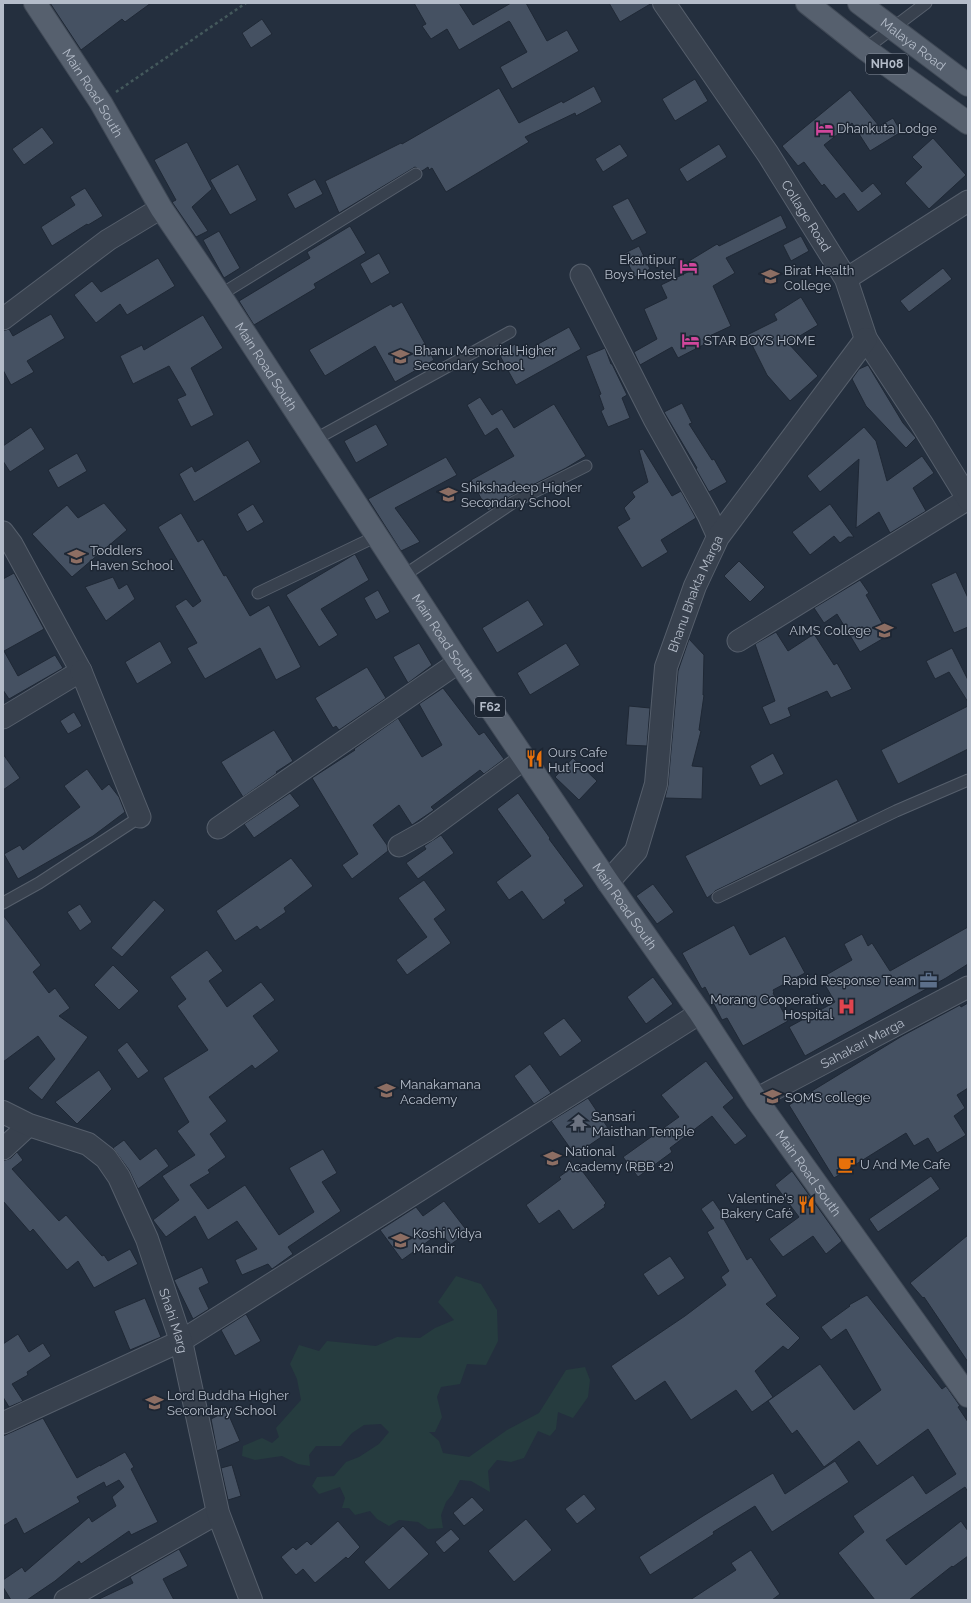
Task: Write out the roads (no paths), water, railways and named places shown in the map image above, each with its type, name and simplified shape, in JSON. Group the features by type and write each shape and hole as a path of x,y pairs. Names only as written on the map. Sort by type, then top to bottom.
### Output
{"main road":[{"name":"Main Road South","path":"35,3 101,103 161,208 220,294 459,662 608,882 700,1013 756,1099 968,1396"},
{"name":"NH08","path":"807,3 865,49 968,123"},
{"name":"Malaya Road","path":"859,3 968,84"}],"street":[{"name":"Collage Road","path":"664,3 768,154 846,279 866,339 922,424 968,499"},
{"path":"846,279 968,201"},
{"path":"3,319 108,240 161,208"},
{"path":"582,275 654,419 708,515 718,537"},
{"name":"Bhanu Bhakta Marga","path":"608,882 636,851 656,784 666,666 695,586 718,537 866,339"},
{"path":"738,641 968,499"},
{"path":"4,534 12,544 81,671 140,817"},
{"path":"218,828 459,662"},
{"path":"3,718 81,671"},
{"path":"398,846 426,831 524,759"},
{"name":"Sahakari Marga","path":"756,1099 968,987"},
{"path":"3,1423 181,1341 700,1013"},
{"name":"Shahi Marg","path":"3,1112 29,1124 88,1144 106,1158 119,1177 148,1239 181,1341 218,1513 251,1600"},
{"path":"3,1149 29,1124"},
{"path":"65,1600 218,1513"}],"lane":[{"path":"865,49 926,3"},
{"path":"220,294 416,174"},
{"path":"314,440 510,332"},
{"path":"403,576 514,502 586,466"},
{"path":"258,593 377,536"},
{"path":"718,897 896,811 968,780"},
{"path":"3,902 39,883 140,817"}],"place":[{"name":"Dhankuta Lodge","path":"824,128"},
{"name":"Ekantipur Boys Hostel","path":"689,266"},
{"name":"Birat Health College","path":"771,277"},
{"name":"STAR BOYS HOME","path":"691,340"},
{"name":"Bhanu Memorial Higher Secondary School","path":"401,357"},
{"name":"Shikshadeep Higher Secondary School","path":"448,494"},
{"name":"Toddlers Haven School","path":"77,557"},
{"name":"AIMS College","path":"884,630"},
{"name":"Ours Cafe Hut Food","path":"535,759"},
{"name":"Rapid Response Team","path":"929,980"},
{"name":"Morang Cooperative Hospital","path":"846,1006"},
{"name":"Manakamana Academy","path":"387,1091"},
{"name":"SOMS college","path":"772,1097"},
{"name":"Sansari Maisthan Temple","path":"579,1123"},
{"name":"National Academy (RBB +2)","path":"552,1158"},
{"name":"U And Me Cafe","path":"847,1164"},
{"name":"Valentine's Bakery Café","path":"806,1205"},
{"name":"Koshi Vidya Mandir","path":"400,1240"},
{"name":"Lord Buddha Higher Secondary School","path":"154,1402"}]}
